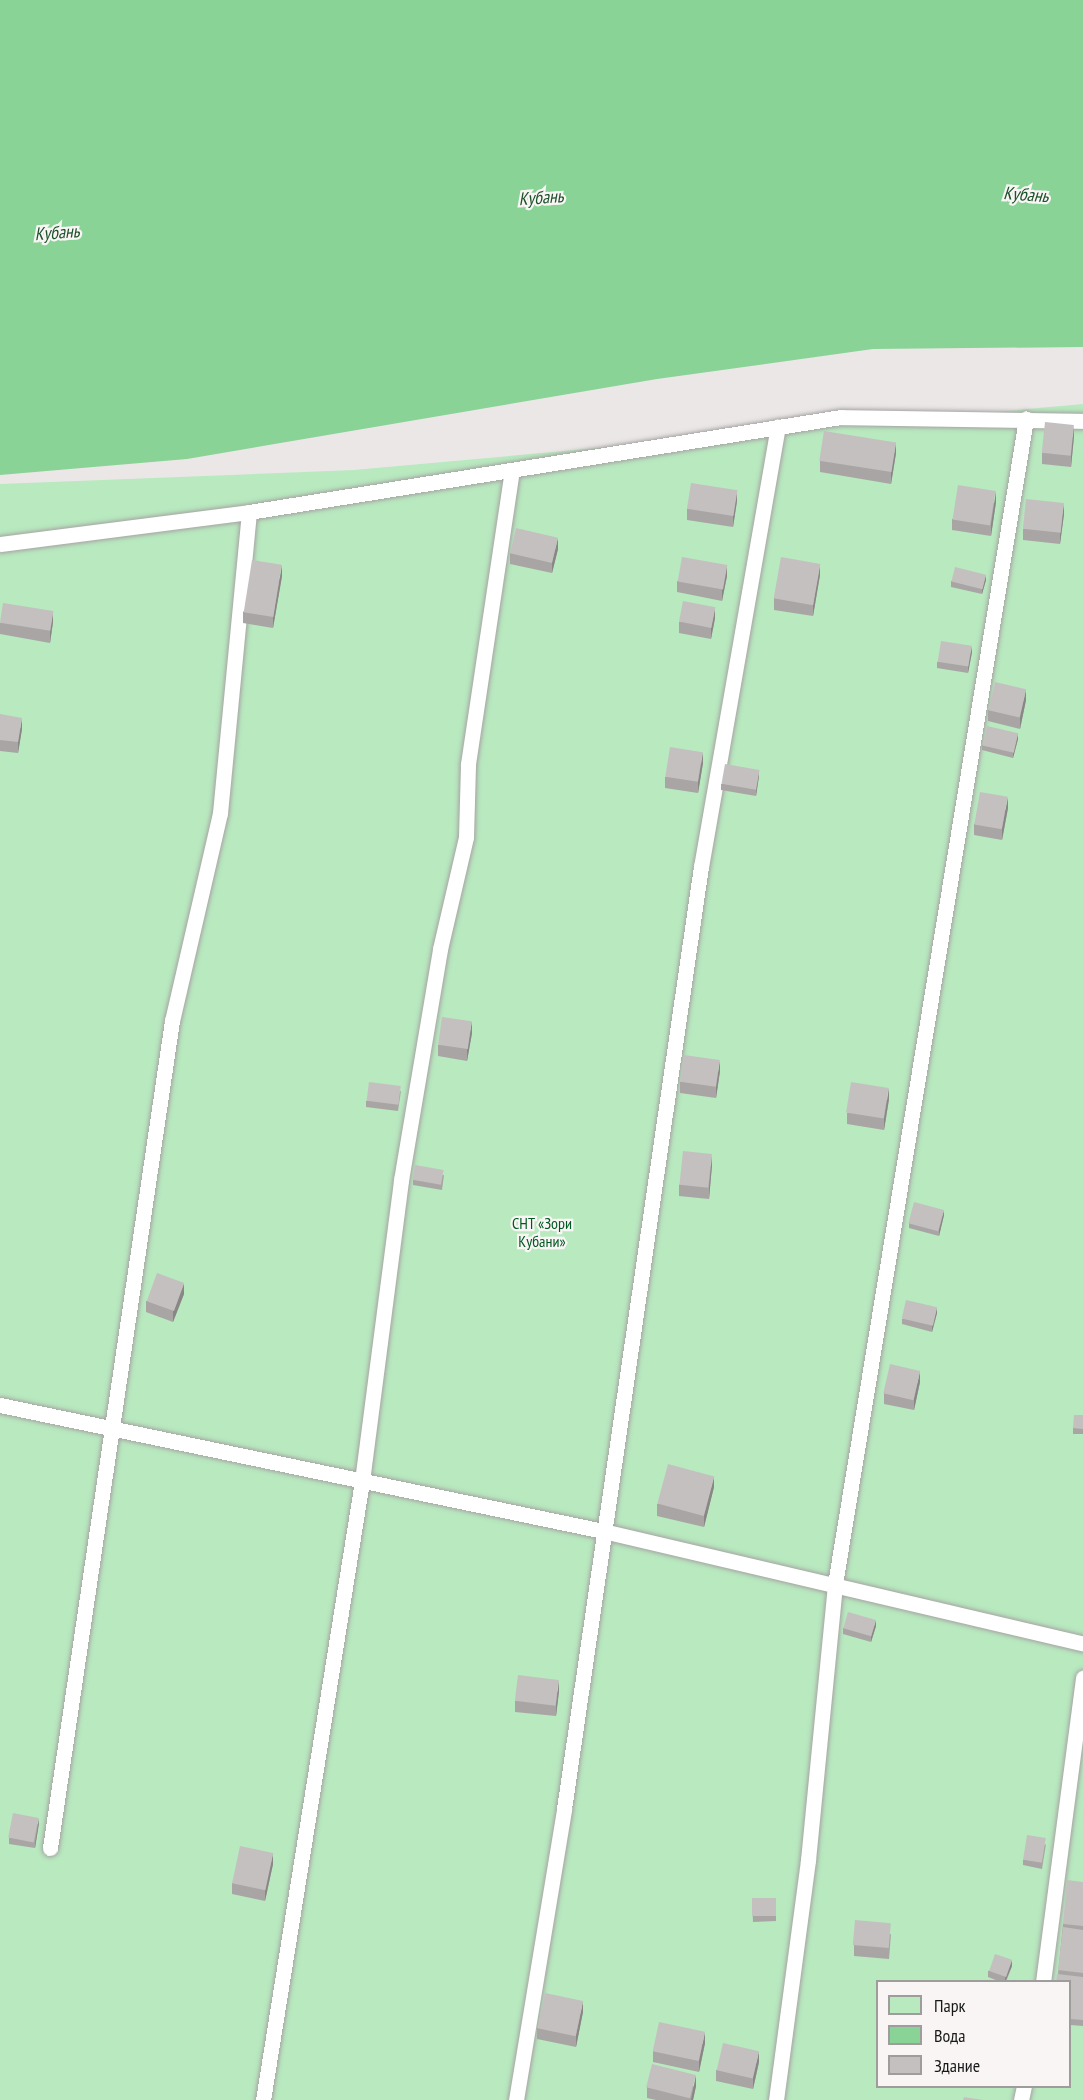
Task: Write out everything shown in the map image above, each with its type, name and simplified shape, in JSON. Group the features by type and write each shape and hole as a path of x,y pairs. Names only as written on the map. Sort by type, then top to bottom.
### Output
{"lane":[{"path":"0,544 249,512 841,417 1083,421"},
{"path":"776,2100 808,1860 835,1584 1026,419"},
{"path":"516,2100 701,867 778,427"},
{"path":"263,2100 362,1481 401,1180 440,949 466,837 468,764 512,470"},
{"path":"50,1848 116,1432 172,1021 220,813 249,512"},
{"path":"0,1405 116,1432 603,1531 1083,1644"},
{"path":"1042,1980 1083,1678"}],"green space":[{"name":"СНТ «Зори Кубани»","path":"1083,404 1083,2100 0,2100 0,484 354,470"}],"water":[{"name":"Кубань","path":"0,0 1083,0 1083,347 873,349 657,379 187,459 0,475"}],"building":[{"path":"1045,422 1074,425 1071,456 1042,453"},
{"path":"824,431 896,442 891,472 819,461"},
{"path":"691,483 737,490 733,516 687,509"},
{"path":"958,485 996,491 990,526 953,520"},
{"path":"1026,499 1064,503 1061,533 1023,529"},
{"path":"516,528 558,538 552,563 510,553"},
{"path":"682,557 727,565 723,590 678,582"},
{"path":"781,557 820,564 813,605 774,598"},
{"path":"252,560 282,565 273,617 244,612"},
{"path":"955,567 986,575 982,589 951,582"},
{"path":"683,601 715,607 711,628 679,622"},
{"path":"3,603 53,611 50,631 0,623"},
{"path":"941,641 972,646 968,667 938,662"},
{"path":"995,682 1026,689 1020,717 988,710"},
{"path":"0,714 22,718 18,742 0,740"},
{"path":"987,726 1018,733 1014,753 983,745"},
{"path":"670,747 703,752 698,782 665,777"},
{"path":"725,764 759,770 756,790 722,784"},
{"path":"980,792 1008,797 1002,829 974,824"},
{"path":"442,1017 472,1021 468,1049 438,1045"},
{"path":"684,1055 720,1060 716,1087 680,1082"},
{"path":"369,1082 401,1086 398,1105 367,1101"},
{"path":"851,1082 889,1088 884,1119 846,1113"},
{"path":"683,1151 712,1154 708,1188 679,1185"},
{"path":"415,1165 444,1170 441,1185 412,1180"},
{"path":"914,1202 944,1210 938,1231 908,1223"},
{"path":"157,1273 184,1283 174,1311 147,1301"},
{"path":"906,1300 937,1307 933,1326 902,1319"},
{"path":"890,1364 920,1371 913,1400 883,1393"},
{"path":"1074,1415 1083,1415 1083,1429 1073,1428"},
{"path":"668,1464 714,1476 704,1516 657,1504"},
{"path":"848,1612 876,1620 871,1636 843,1628"},
{"path":"518,1675 559,1680 556,1706 515,1701"},
{"path":"13,1813 39,1818 34,1843 8,1838"},
{"path":"1027,1835 1046,1838 1042,1863 1023,1860"},
{"path":"240,1846 273,1853 265,1890 232,1883"},
{"path":"1067,1880 1083,1882 1083,1926 1063,1924"},
{"path":"752,1898 776,1898 776,1916 752,1916"},
{"path":"855,1920 891,1923 889,1948 853,1945"},
{"path":"1063,1927 1083,1930 1083,1973 1058,1970"},
{"path":"995,1954 1012,1960 1006,1977 989,1971"},
{"path":"1057,1974 1083,1977 1083,2020 1071,2019 1071,1980 1056,1980"},
{"path":"545,1993 583,2001 576,2036 538,2028"},
{"path":"659,2022 705,2032 699,2061 653,2051"},
{"path":"723,2043 759,2051 753,2079 717,2070"},
{"path":"652,2064 696,2075 690,2098 646,2087"},
{"path":"964,2097 983,2100 963,2100"}]}
